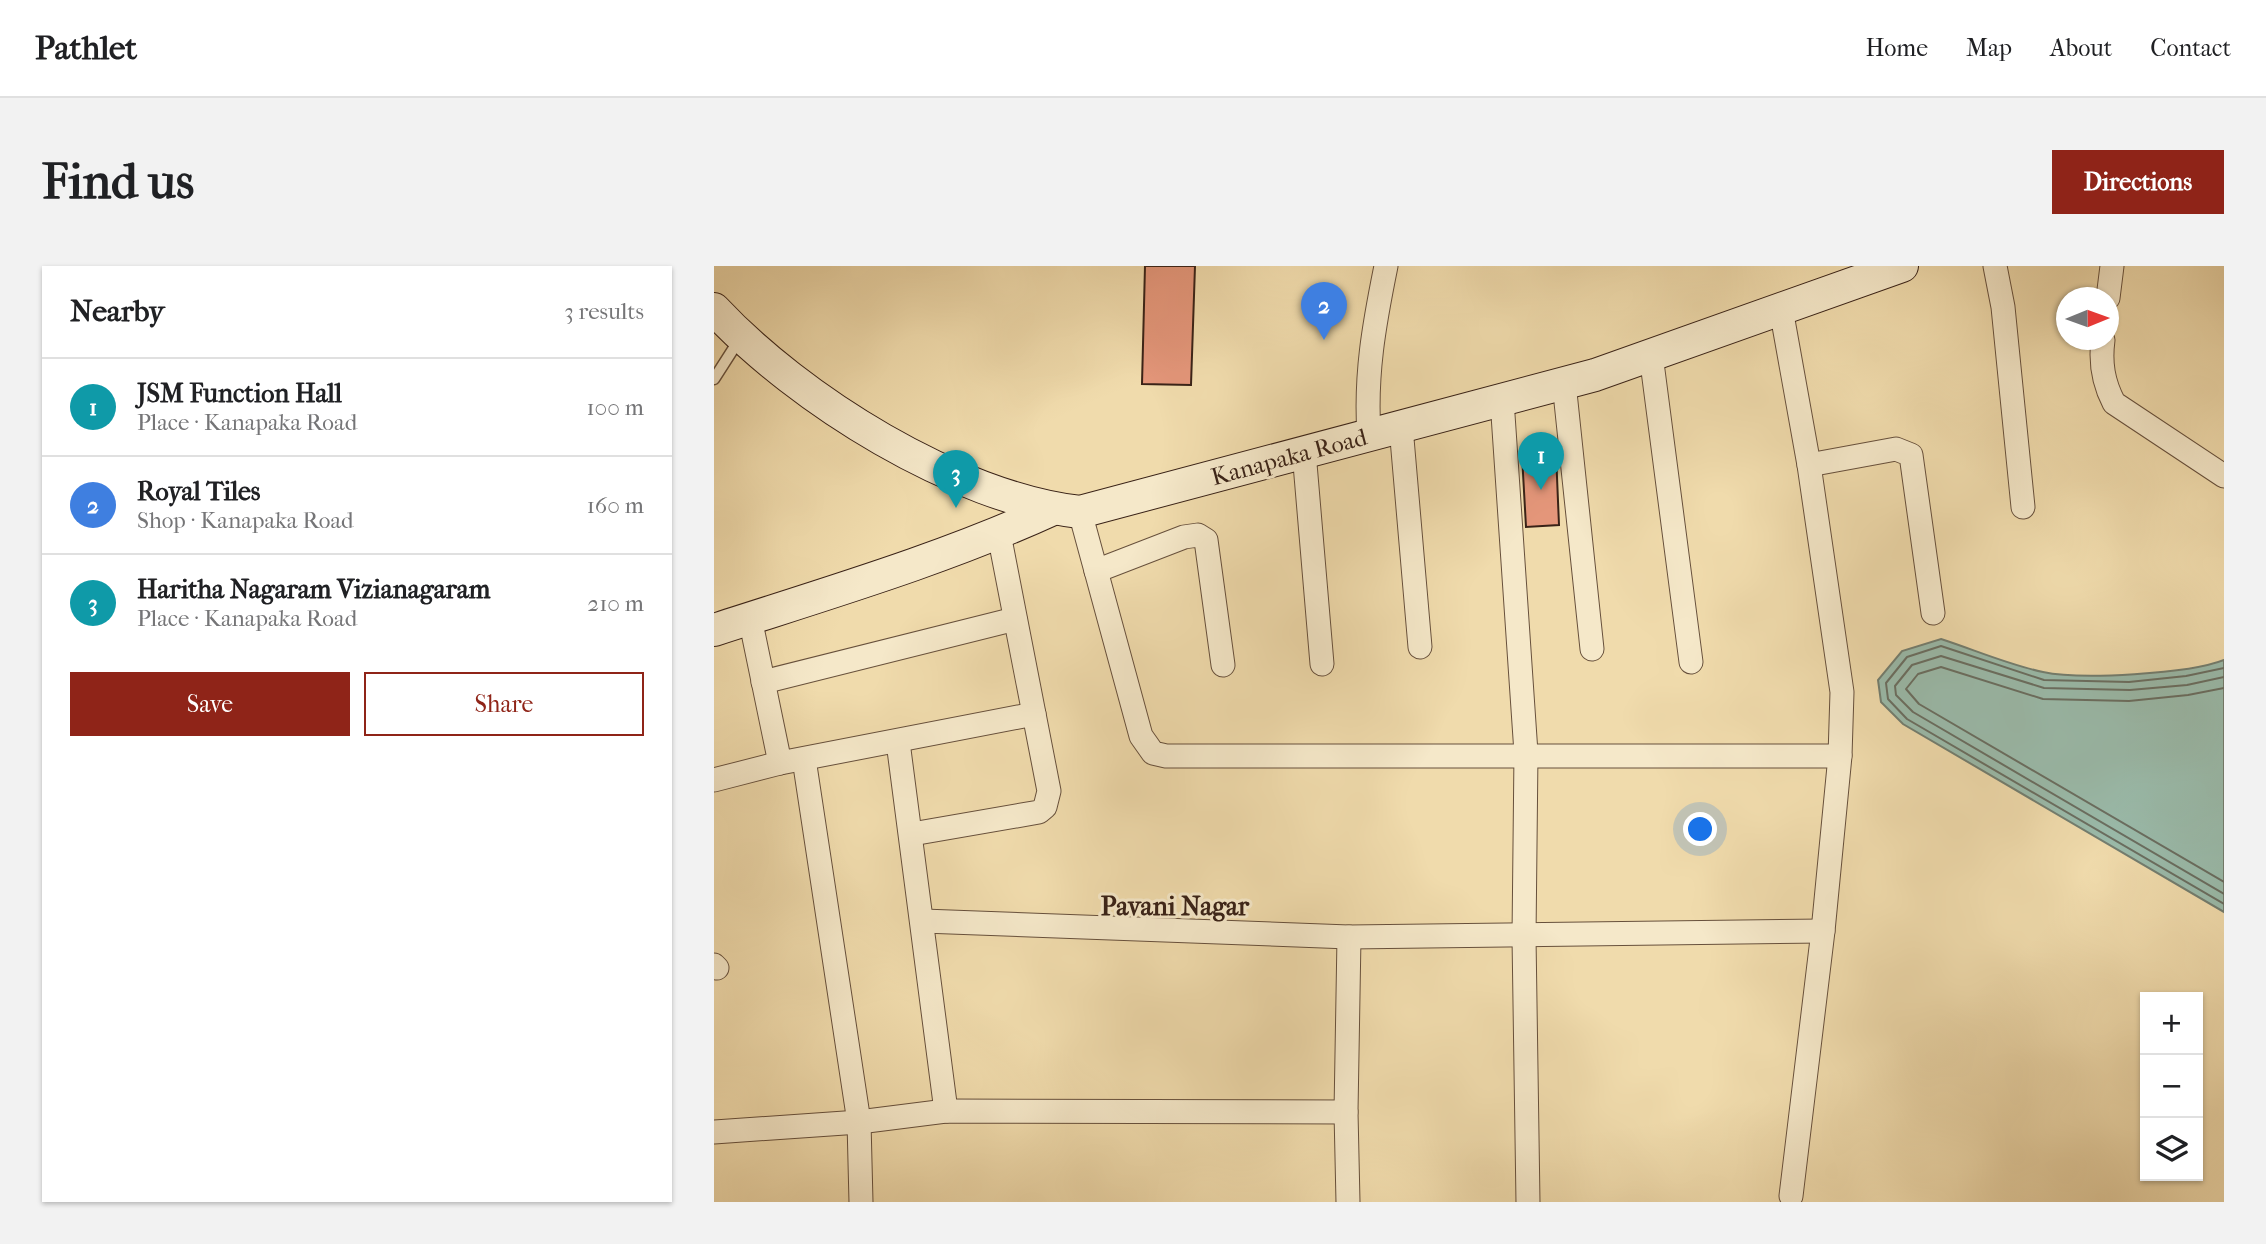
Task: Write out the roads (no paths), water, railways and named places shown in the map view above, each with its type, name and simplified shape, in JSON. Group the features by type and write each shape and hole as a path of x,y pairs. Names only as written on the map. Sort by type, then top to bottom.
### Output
{"street":[{"path":"1369,435 1368,367 1386,266"},
{"name":"Kanapaka Road","path":"714,309 741,338 781,372 882,438 968,484 1077,510 1132,500 1564,383 1902,266"},
{"path":"1995,266 2003,307 2023,507"},
{"path":"2109,287 2112,266"},
{"path":"1781,309 1840,661 1840,756 1823,931 1791,1196"},
{"path":"2102,350 2100,362 2106,388 2114,403 2125,413 2224,476"},
{"path":"1651,355 1691,662"},
{"path":"1564,383 1592,649"},
{"path":"1502,400 1526,753 1524,937 1528,1202"},
{"path":"1401,426 1420,647"},
{"path":"1809,465 1896,449 1911,455 1933,613"},
{"path":"1304,452 1322,664"},
{"path":"714,630 1077,510 1141,736 1153,753 1166,756 1526,753 1840,756"},
{"path":"912,834 1039,812 1045,807 1049,791 999,534"},
{"path":"1096,570 1184,537 1198,536 1206,540 1223,665"},
{"path":"750,618 780,763"},
{"path":"763,682 1015,619"},
{"path":"714,780 780,763 1034,714"},
{"path":"898,742 946,1111"},
{"path":"804,759 859,1122 861,1202"},
{"path":"923,921 1349,937 1524,937 1823,931"},
{"path":"1348,1202 1346,1112 1349,937"},
{"path":"714,1132 859,1122 946,1111 1346,1112"}],"lane":[{"path":"714,379 741,338"}],"water":[{"path":"1941,639 2018,665 2060,674 2161,672 2224,660 2224,912 1903,724 1881,702 1878,680 1902,651"}],"place":[{"name":"Royal Tiles","path":"1324,340"},
{"name":"JSM Function Hall","path":"1541,490"},
{"name":"Haritha Nagaram Vizianagaram","path":"956,508"}],"district":[{"name":"Pavani Nagar","path":"1175,906"}]}
